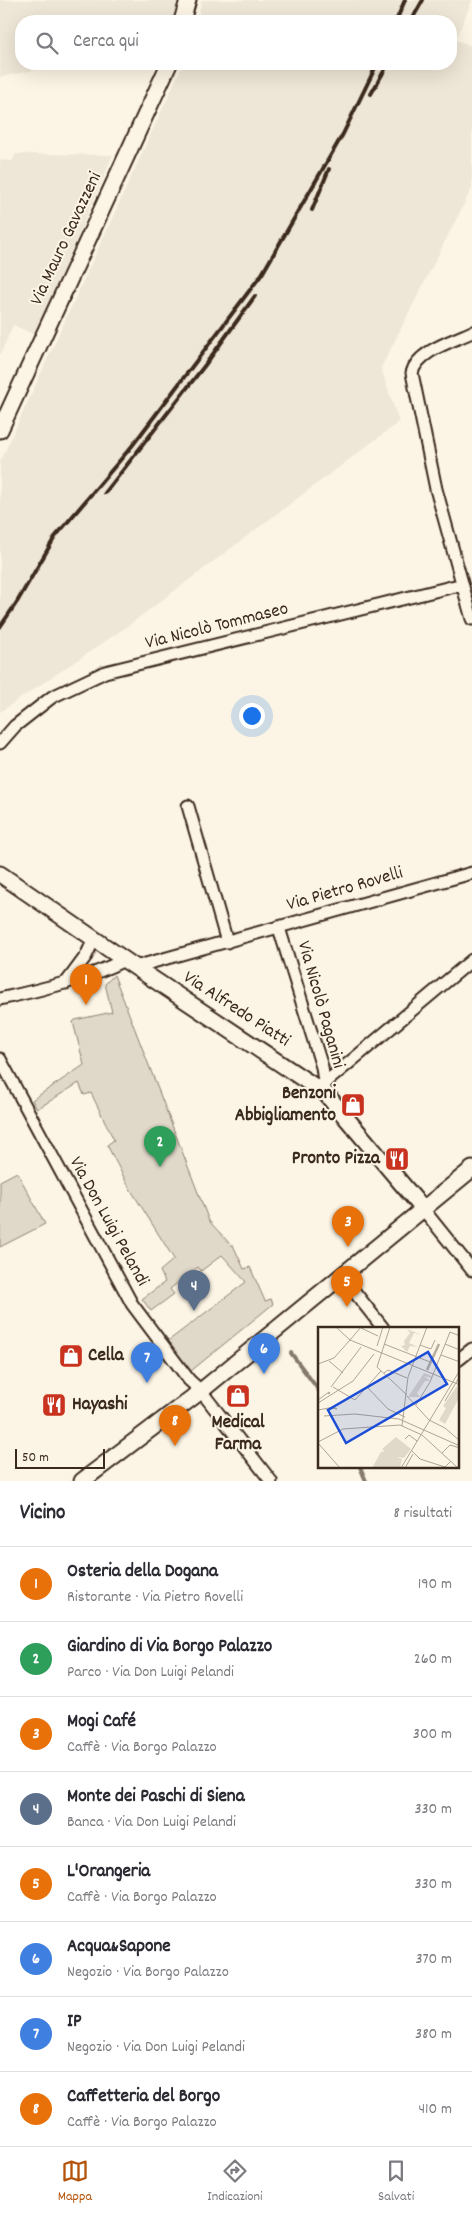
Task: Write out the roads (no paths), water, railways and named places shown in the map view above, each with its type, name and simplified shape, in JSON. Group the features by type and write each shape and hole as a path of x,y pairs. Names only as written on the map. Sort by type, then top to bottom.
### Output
{"street":[{"path":"184,15 188,0"},
{"name":"Via Mauro Gavazzeni","path":"0,430 167,70"},
{"path":"472,332 434,350 417,361 412,373 436,489 472,619"},
{"name":"Via Nicolò Tommaseo","path":"0,743 15,726 52,697 105,672 455,586 462,587"},
{"path":"188,806 227,942"},
{"name":"Via Pietro Rovelli","path":"0,1000 66,983 107,969 227,942 406,890 472,873"},
{"name":"Via Alfredo Piatti","path":"0,874 130,964 325,1088 423,1209"},
{"name":"Via Nicolò Paganini","path":"279,928 325,1088"},
{"path":"66,983 86,956 94,939"},
{"path":"325,1088 472,960"},
{"name":"Via Don Luigi Pelandi","path":"0,1059 132,1304 189,1380 201,1391 271,1481"},
{"path":"82,1481 201,1391 472,1170"},
{"path":"423,1209 472,1270"},
{"path":"342,1276 382,1327"},
{"path":"460,1358 472,1349"}],"waterway":[{"path":"291,1353 318,1389"},
{"path":"360,1468 366,1481"}],"railway":[{"path":"399,15 405,0"},
{"path":"414,15 423,0"},
{"path":"0,627 55,537 132,446 262,274 343,134 374,70"},
{"path":"371,94 385,70"},
{"path":"312,210 329,169"},
{"path":"105,493 205,365 255,296"}],"place":[{"name":"Osteria della Dogana","path":"86,1005"},
{"name":"Benzoni Abbigliamento","path":"353,1105"},
{"name":"Pronto Pizza","path":"397,1159"},
{"name":"Giardino di Via Borgo Palazzo","path":"160,1167"},
{"name":"Mogi Café","path":"348,1247"},
{"name":"L'Orangeria","path":"347,1307"},
{"name":"Monte dei Paschi di Siena","path":"194,1311"},
{"name":"Cella","path":"71,1356"},
{"name":"Acqua&Sapone","path":"264,1374"},
{"name":"IP","path":"147,1383"},
{"name":"Medical Farma","path":"238,1396"},
{"name":"Hayashi","path":"54,1405"},
{"name":"Caffetteria del Borgo","path":"175,1446"}]}
